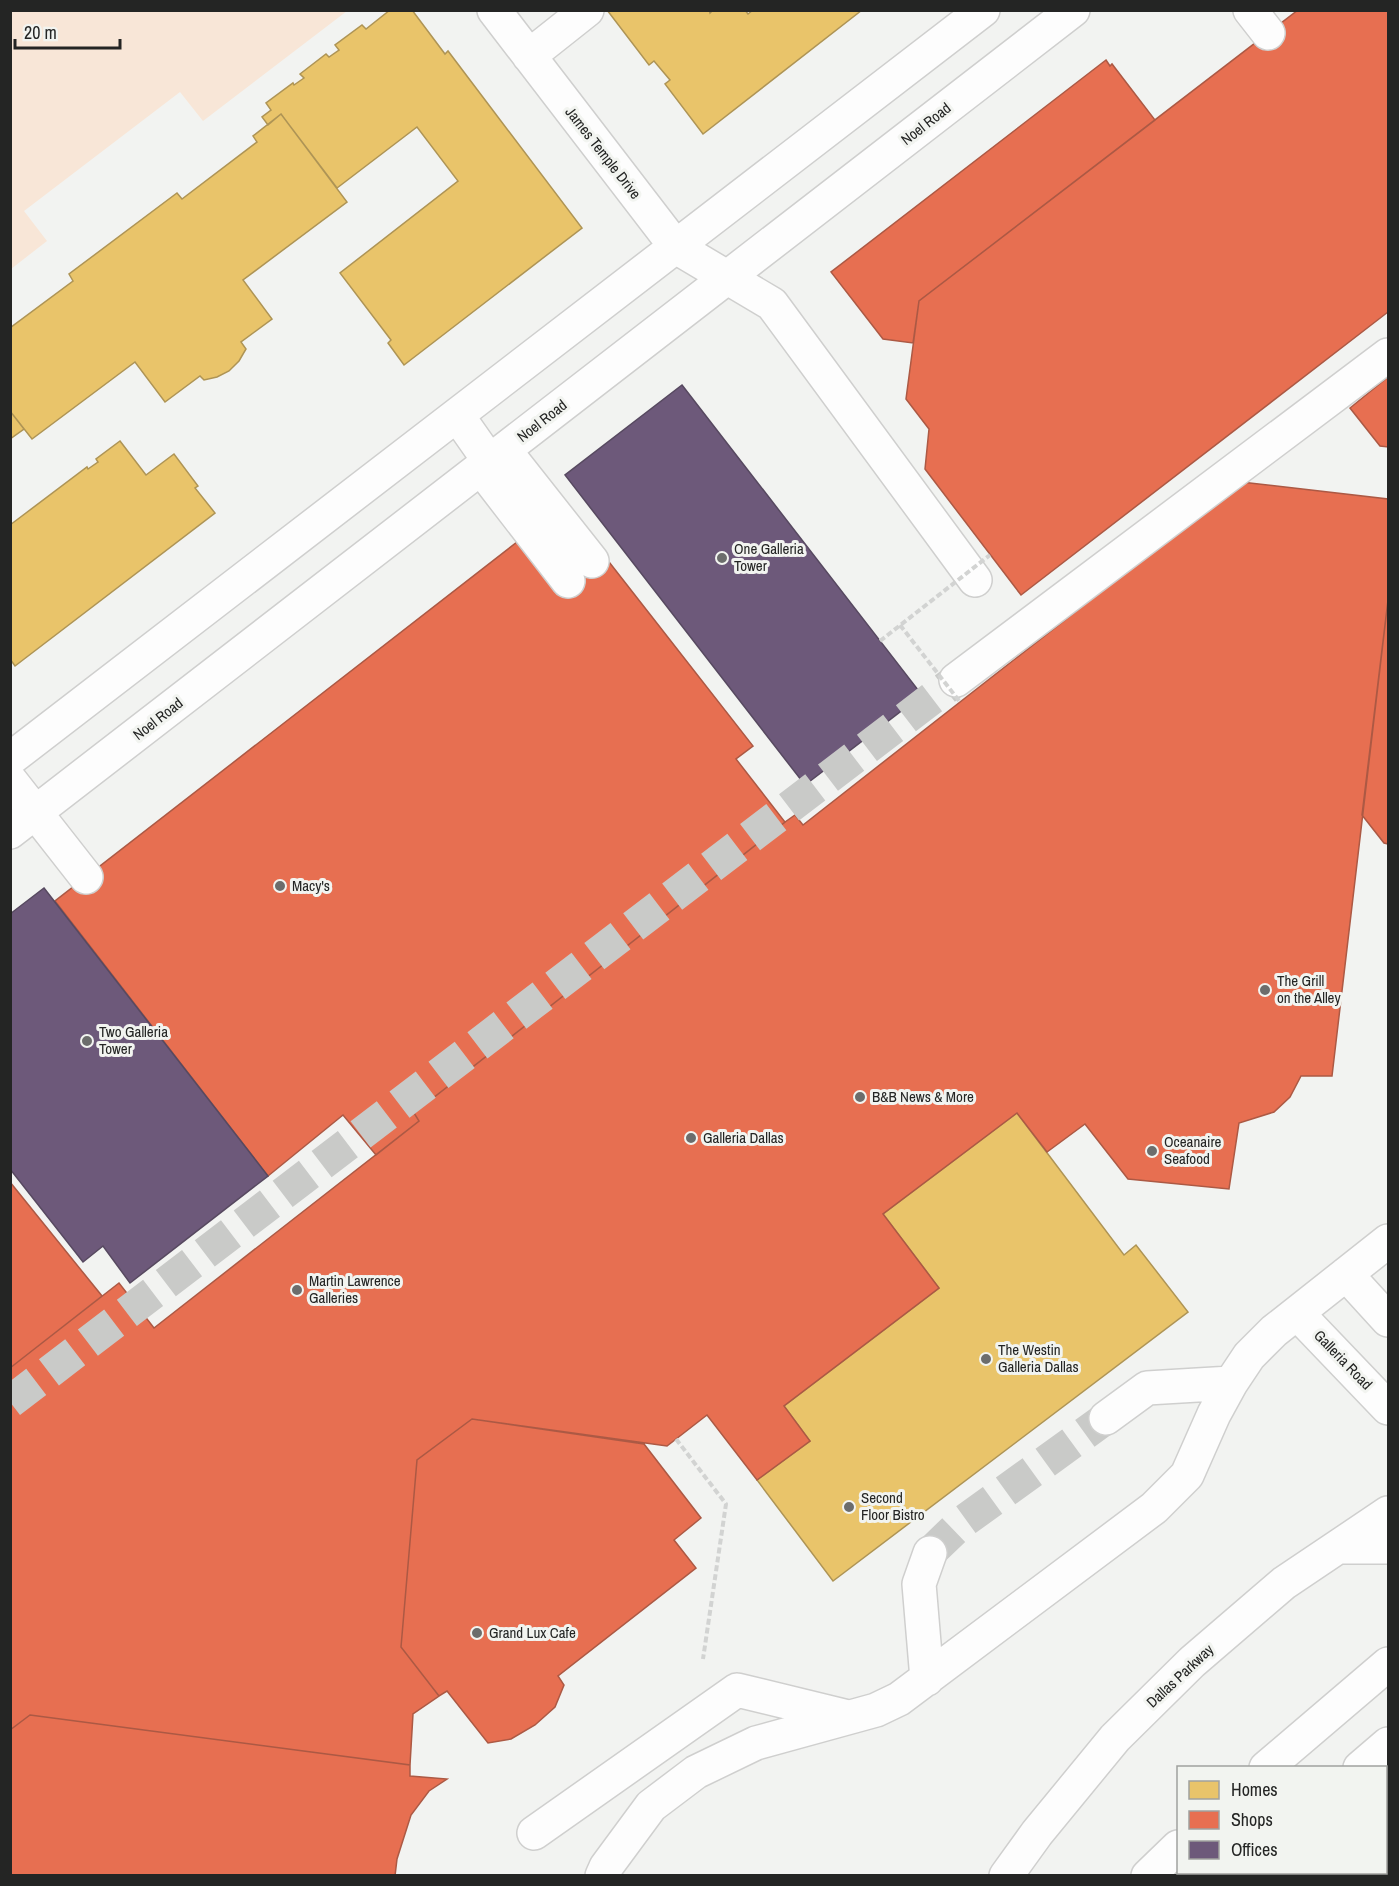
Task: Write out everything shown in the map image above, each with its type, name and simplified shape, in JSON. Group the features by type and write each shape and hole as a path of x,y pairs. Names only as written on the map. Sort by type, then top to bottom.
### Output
{"main road":[{"name":"James Temple Drive","path":"494,10 676,247 772,304 983,568"},
{"path":"525,51 567,10"},
{"path":"525,51 586,10"},
{"path":"10,759 983,10"},
{"name":"Noel Road","path":"23,822 1073,10"},
{"path":"958,691 1389,355"},
{"path":"457,416 490,462 513,461 580,571"},
{"path":"10,780 23,822 86,877"},
{"path":"602,1875 651,1806 696,1772 756,1743 876,1710 899,1699 1155,1508 1187,1475 1214,1414 1249,1356 1387,1237"},
{"path":"1346,1274 1389,1320"},
{"name":"Galleria Road","path":"1297,1313 1389,1408"},
{"path":"1106,1418 1147,1388 1231,1383"},
{"name":"Dallas Parkway","path":"1006,1875 1037,1833 1123,1731 1192,1662 1284,1583 1389,1513"},
{"path":"1338,1547 1389,1547"},
{"path":"927,1679 919,1584 930,1552"},
{"path":"1267,1766 1387,1665"},
{"path":"534,1833 737,1690 849,1717"},
{"path":"1361,1766 1389,1744"},
{"path":"1148,1875 1177,1849"}],"path":[{"path":"880,641 983,568"},
{"path":"900,625 958,691"},
{"path":"676,1439 726,1504 703,1659"}],"shaded area":[{"path":"11,10 347,11 203,121 180,92 24,211 47,241 11,269"}],"building: Homes":[{"path":"390,10 412,10 445,54 448,51 582,228 404,365 388,343 391,340 340,273 458,181 417,127 337,188 281,114 268,125 262,117 271,110 266,103 293,83 294,85 304,78 300,74 326,54 329,57 339,50 335,45 362,25 366,29"},
{"path":"607,10 709,10 710,13 713,10 745,10 748,14 753,10 862,10 703,134 665,84 670,80 654,61 649,65"},
{"path":"281,114 347,202 243,280 272,319 241,342 246,349 239,361 229,371 217,377 204,380 200,376 165,402 135,362 32,439 10,411 10,328 73,281 69,274 177,193 182,199 257,142 253,136"},
{"path":"10,411 24,429 10,439"},
{"path":"120,441 146,475 174,454 198,486 195,488 215,513 15,666 10,659 10,525 87,467 88,469 98,462 96,459"},
{"name":"The Westin Galleria Dallas","path":"1017,1113 1124,1255 1136,1245 1188,1312 833,1581 757,1480 810,1441 784,1406 939,1288 883,1214"}],"building: Shops":[{"path":"1298,10 1388,10 1388,312 1021,595 925,469 929,429 906,399 919,301"},
{"path":"1106,60 1110,66 1112,64 1155,120 919,301 913,343 883,339 831,272"},
{"path":"1388,377 1388,447 1380,446 1350,408"},
{"name":"Galleria Dallas","path":"1241,482 1388,499 1388,600 1332,1076 1301,1076 1290,1097 1274,1112 1239,1123 1229,1189 1128,1179 1085,1124 1047,1152 1017,1113 883,1214 939,1288 784,1406 810,1441 757,1480 707,1415 667,1446 472,1419 417,1460 401,1647 439,1696 413,1714 410,1765 30,1715 10,1730 10,1368 119,1283 154,1328 419,1121 414,1113 785,822 795,815 803,825"},
{"path":"526,535 602,553 753,746 736,759 785,822 414,1113 419,1121 376,1155 343,1115 268,1176 55,901"},
{"path":"1388,600 1388,844 1384,843 1362,815"},
{"path":"10,1182 102,1296 10,1368"},
{"path":"472,1419 644,1444 701,1518 674,1540 696,1568 558,1676 564,1685 555,1707 535,1725 511,1739 488,1743 447,1691 439,1696 401,1647 417,1460"},
{"path":"30,1715 410,1765 410,1776 447,1779 429,1791 411,1815 397,1859 395,1876 10,1876 10,1730"}],"building: Offices":[{"name":"One Galleria Tower","path":"682,385 922,695 805,785 565,475"},
{"name":"Two Galleria Tower","path":"44,888 268,1176 130,1283 103,1246 83,1262 10,1169 10,914"}],"tunnel":[{"path":"10,1402 956,680"},
{"path":"930,1553 960,1524 1106,1418"}],"place":[{"name":"One Galleria Tower","path":"722,558"},
{"name":"Macy's","path":"280,886"},
{"name":"The Grill on the Alley","path":"1265,990"},
{"name":"Two Galleria Tower","path":"87,1041"},
{"name":"B&B News & More","path":"860,1097"},
{"name":"Galleria Dallas","path":"691,1138"},
{"name":"Oceanaire Seafood","path":"1152,1151"},
{"name":"Martin Lawrence Galleries","path":"297,1290"},
{"name":"The Westin Galleria Dallas","path":"986,1359"},
{"name":"Second Floor Bistro","path":"849,1507"},
{"name":"Grand Lux Cafe","path":"477,1633"}]}
